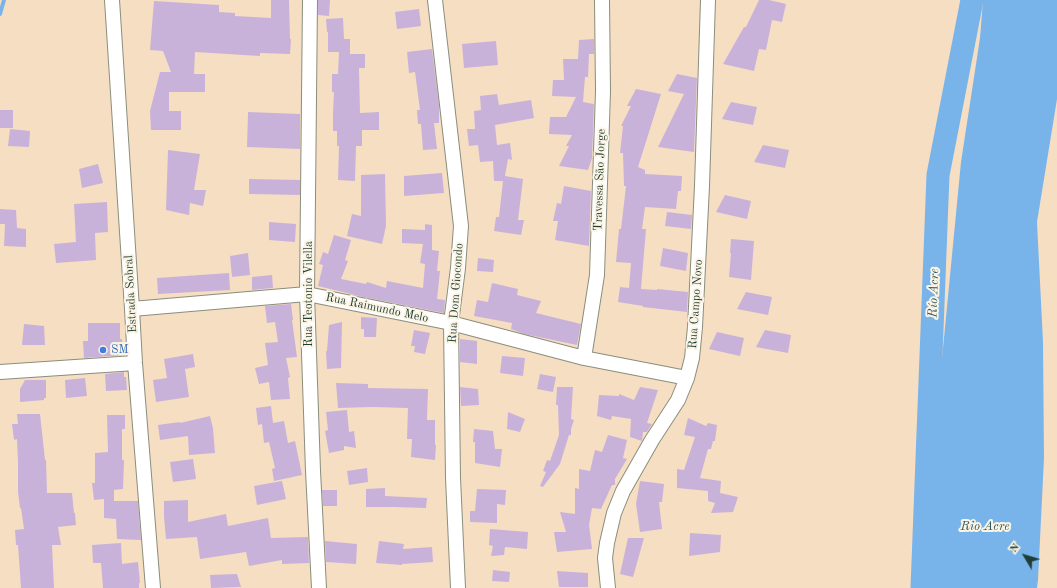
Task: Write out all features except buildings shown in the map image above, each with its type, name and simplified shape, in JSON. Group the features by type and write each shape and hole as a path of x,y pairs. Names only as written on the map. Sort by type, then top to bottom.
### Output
{"street":[{"name":"Estrada Sobral","path":"112,0 135,363 153,588"},
{"name":"Rua Teotonio Vilella","path":"310,0 307,294 313,471 319,588"},
{"name":"Rua Dom Giocondo","path":"435,0 460,226 458,268 451,324 453,478 458,588"},
{"name":"Travessa São Jorge","path":"584,358 597,274 603,91 601,20 602,0"},
{"name":"Rua Campo Novo","path":"608,588 605,558 614,513 623,491 652,440 678,400 687,378 692,358 702,186 708,0"},
{"name":"Rua Raimundo Melo","path":"132,309 307,294 451,324 584,358 687,378"},
{"path":"0,372 135,363"}],"water":[{"name":"Rio Acre","path":"983,0 1057,0 1057,99 1037,222 1043,342 1044,458 1038,580 1037,588 921,588 930,521 938,400 961,162 980,38"}],"waterway":[{"path":"0,14 4,0"},
{"name":"Río Acre","path":"922,588 938,175 972,0"}],"place":[{"name":"SM","path":"103,350"}]}
